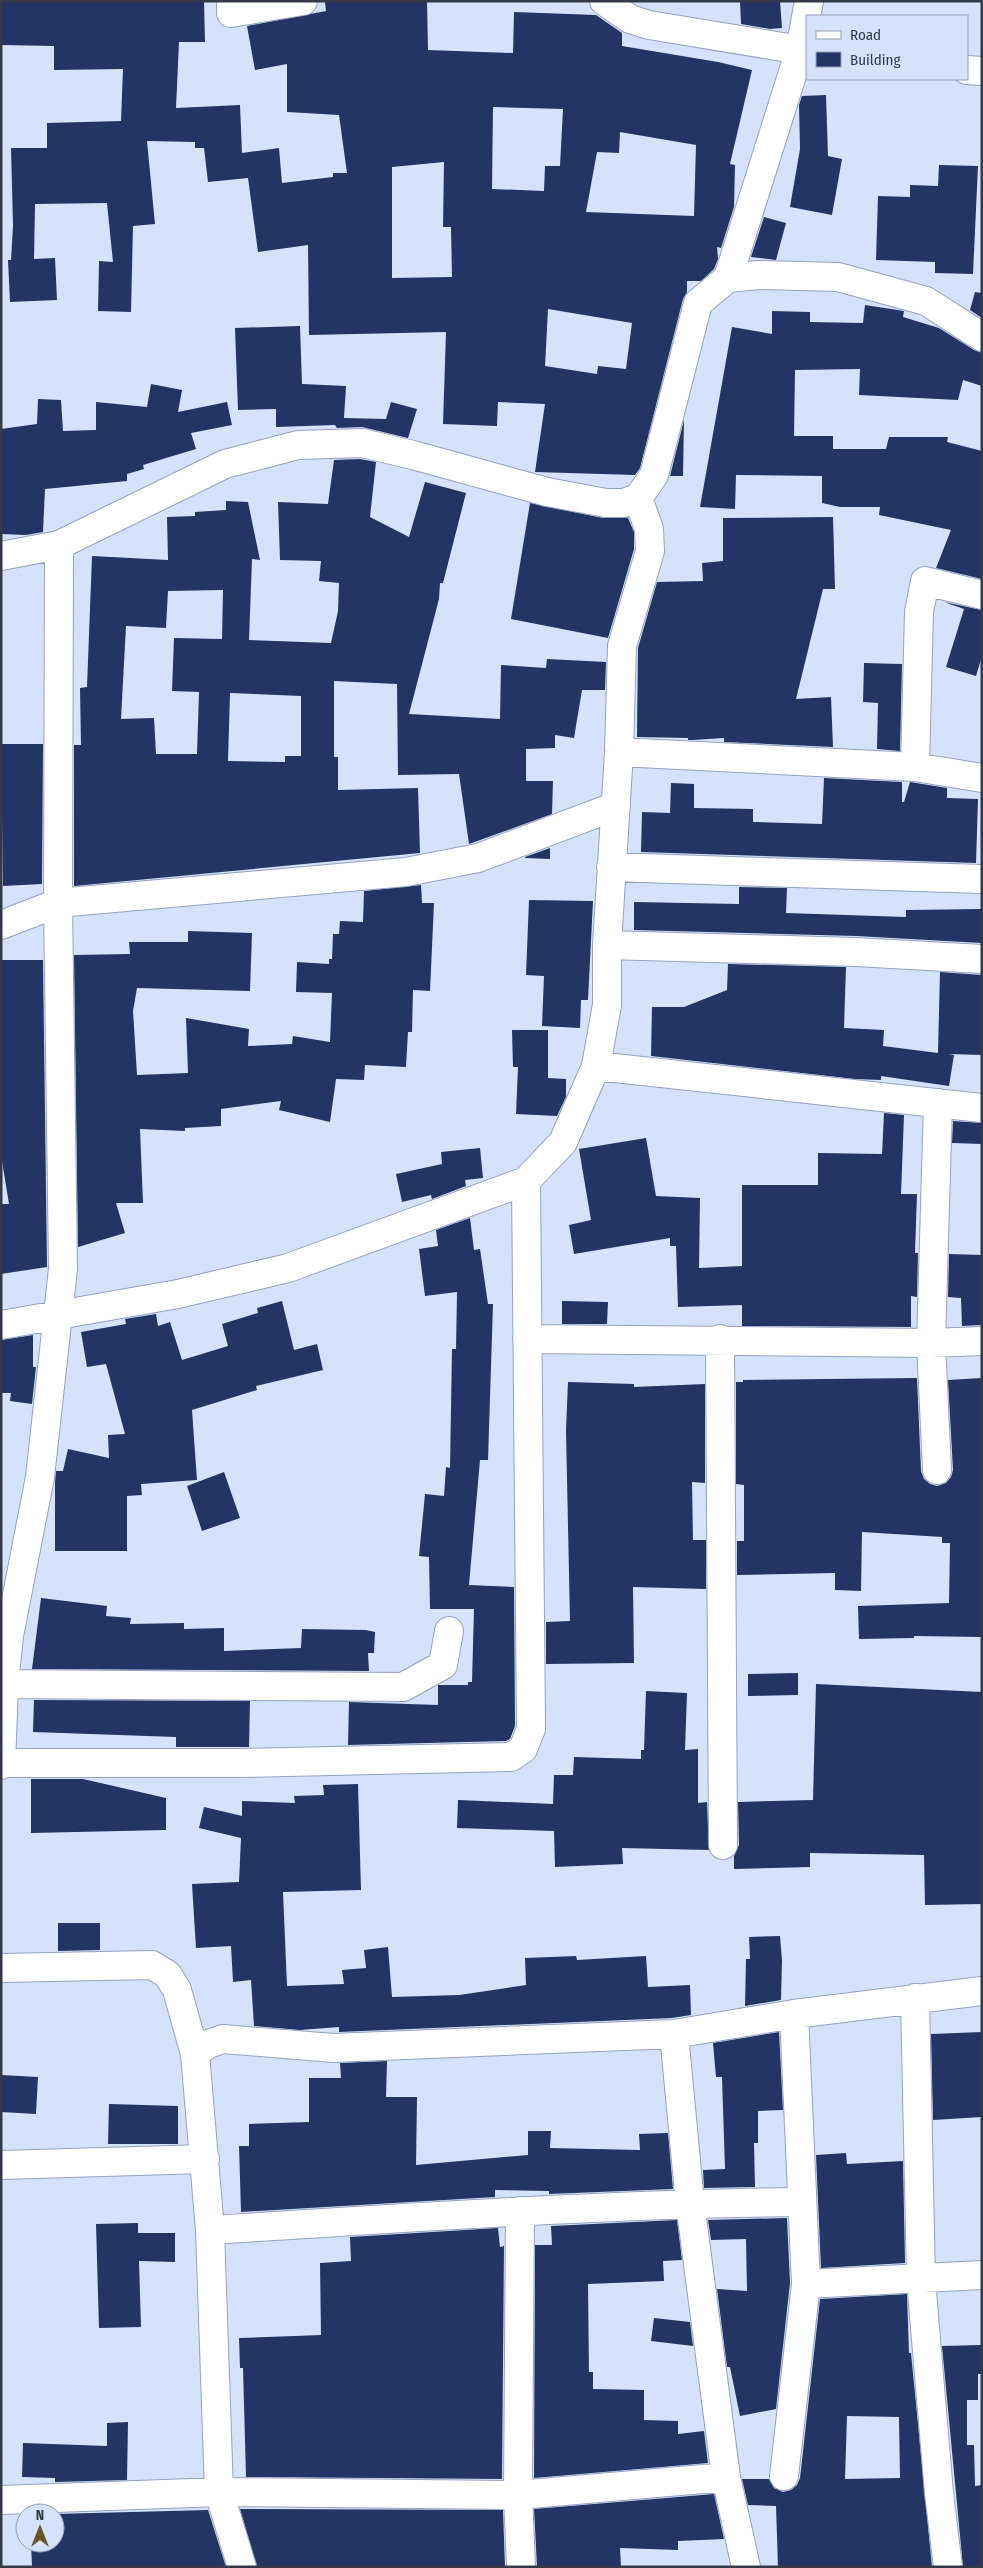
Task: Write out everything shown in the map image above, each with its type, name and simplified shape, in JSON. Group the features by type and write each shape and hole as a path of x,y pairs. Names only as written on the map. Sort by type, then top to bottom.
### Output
{"street":[{"path":"231,1 231,13 303,1"},
{"path":"604,1 630,19 649,25 803,50"},
{"path":"807,15 809,1"},
{"path":"1,556 59,545 225,464 298,445 362,443 548,492 606,503 624,503 638,498 654,475 698,303 728,278 803,50 806,26"},
{"path":"968,70 982,71"},
{"path":"728,278 759,276 838,277 926,301 982,337"},
{"path":"1,1325 178,1294 288,1268 526,1180 563,1142 596,1066 607,1005 607,945 619,752 622,646 650,552 649,529 638,498"},
{"path":"59,545 58,903 63,1269 40,1477 5,1636 1,1764 239,1763 511,1757 523,1749 531,1729 526,1180"},
{"path":"915,767 919,612 926,581 982,595"},
{"path":"619,752 915,767 982,778"},
{"path":"1,925 58,903 406,872 478,858 616,806"},
{"path":"611,867 982,879"},
{"path":"607,945 856,952 982,959"},
{"path":"596,1066 982,1108"},
{"path":"937,1470 932,1343 938,1103"},
{"path":"526,1339 720,1339 932,1343 982,1341"},
{"path":"720,1339 723,1845"},
{"path":"4,1684 403,1687 443,1665 449,1632"},
{"path":"1,1968 152,1965 168,1975 178,1990 195,2054 205,2159 210,2230 219,2492 242,2567"},
{"path":"195,2054 208,2044 223,2039 333,2048 674,2034 794,2014 982,1990"},
{"path":"915,1998 921,2280 939,2493 948,2567"},
{"path":"784,2476 806,2284 794,2014"},
{"path":"674,2034 690,2203 726,2477 746,2567"},
{"path":"1,2165 205,2159"},
{"path":"210,2230 520,2210 690,2203 802,2202"},
{"path":"520,2210 518,2495 521,2567"},
{"path":"806,2284 982,2276"},
{"path":"1,2500 219,2492 518,2495 726,2477"}],"building":[{"path":"1,1 204,1 205,42 179,42 176,108 240,105 242,153 279,148 282,183 333,177 333,173 347,173 339,115 287,112 287,64 255,70 247,26 326,11 325,2 427,1 428,50 513,53 514,12 596,15 622,33 622,46 718,62 752,70 730,164 735,165 734,207 721,248 717,247 718,259 714,269 701,281 687,281 687,292 683,299 640,468 635,475 535,472 545,404 498,402 497,426 443,424 446,332 309,335 308,245 258,252 248,178 208,182 204,148 195,148 195,142 147,141 155,224 133,226 131,312 98,311 99,261 113,262 107,203 35,204 34,259 55,258 57,300 10,302 8,260 11,260 13,226 11,148 47,148 47,123 121,121 123,69 54,70 54,46 1,45","holes":["493,107 563,109 560,166 545,166 544,191 492,189","620,132 696,145 694,216 586,212 597,152 619,153","444,162 443,227 451,227 452,277 392,278 392,167","548,309 632,323 626,369 598,366 597,374 545,366"]},
{"path":"740,1 780,1 782,28 770,29 741,24"},
{"path":"826,95 828,156 842,159 832,215 790,207 800,149 799,105 802,96"},
{"path":"939,165 978,166 973,274 935,273 935,262 876,260 878,196 910,197 910,185 938,186"},
{"path":"764,217 786,223 776,260 751,257"},
{"path":"975,292 982,293 982,318 970,310"},
{"path":"865,305 904,311 903,317 939,328 982,353 982,386 963,380 958,400 859,395 860,369 795,370 794,436 833,436 833,449 886,449 889,437 948,437 947,442 982,451 982,579 936,568 951,530 879,515 880,507 840,507 822,503 822,476 736,475 735,509 700,507 732,327 772,334 772,311 810,312 810,322 863,323"},
{"path":"300,326 302,384 346,386 344,418 386,419 391,402 417,409 408,438 362,427 337,428 335,425 276,427 276,409 238,410 235,328"},
{"path":"151,384 182,390 178,412 227,402 232,425 191,433 196,449 143,465 144,469 127,474 127,481 45,489 43,532 26,535 1,534 1,429 37,424 38,399 61,400 63,431 96,430 96,402 147,407"},
{"path":"684,420 683,476 670,476"},
{"path":"360,459 376,462 370,517 409,537 425,482 466,493 443,583 440,583 439,599 409,714 500,719 501,665 546,668 547,659 606,662 605,690 582,690 574,738 555,735 555,748 526,749 526,781 553,781 552,814 469,844 459,774 398,775 397,684 334,681 334,757 338,757 338,790 418,788 420,853 74,886 74,745 81,745 80,688 87,687 92,556 168,560 167,517 195,516 195,512 226,510 226,501 248,502 260,560 252,559 249,640 331,643 338,611 339,583 319,581 321,561 280,560 278,502 328,504 334,460","holes":["223,590 222,639 174,638 172,691 199,692 197,754 156,754 154,718 121,719 126,626 166,628 168,591","230,693 301,696 301,756 285,756 285,762 228,761"]},
{"path":"530,503 603,518 628,518 634,532 634,549 608,638 511,619"},
{"path":"833,517 835,589 823,589 796,699 831,697 833,747 724,742 724,738 688,740 688,738 637,737 638,648 657,582 703,581 702,563 723,561 723,518"},
{"path":"944,602 982,610 982,656 976,676 946,667 964,609"},
{"path":"864,663 902,664 900,751 877,749 878,703 863,702"},
{"path":"1,744 43,744 42,884 3,886"},
{"path":"824,778 902,782 902,802 904,802 910,782 947,788 947,798 978,799 976,863 641,852 642,812 670,813 671,783 694,784 694,808 753,809 753,822 822,824"},
{"path":"550,848 550,859 525,858 525,857"},
{"path":"421,885 422,903 434,903 430,991 413,990 412,1032 408,1032 406,1067 365,1065 364,1080 336,1079 330,1122 279,1110 281,1101 221,1109 221,1126 185,1128 185,1131 140,1129 143,1203 116,1203 125,1233 78,1247 74,955 130,954 129,942 188,942 188,931 252,933 250,991 137,988 133,1011 137,1075 188,1073 186,1018 249,1029 248,1046 292,1044 293,1036 330,1042 332,993 296,992 297,962 329,964 329,959 332,959 333,934 339,934 340,921 363,922 364,891"},
{"path":"739,887 787,888 786,913 906,917 906,910 982,909 982,943 856,936 634,930 634,902 739,904"},
{"path":"529,900 593,901 588,1000 581,1000 580,1028 542,1026 544,976 526,975"},
{"path":"1,960 43,960 47,1267 1,1274 1,1204 9,1204 1,1155"},
{"path":"728,964 846,967 844,1028 884,1030 883,1046 938,1053 940,972 982,975 982,1055 949,1054 954,1055 949,1086 881,1076 881,1080 855,1079 651,1056 652,1007 684,1007 727,990"},
{"path":"512,1030 548,1030 548,1078 566,1079 566,1097 557,1116 516,1114 518,1067 513,1067"},
{"path":"884,1113 904,1115 901,1194 917,1194 915,1253 918,1253 917,1297 911,1296 911,1327 742,1326 742,1305 678,1307 676,1246 670,1246 670,1238 574,1254 569,1225 591,1220 579,1149 646,1138 656,1196 700,1198 699,1268 742,1266 742,1185 818,1185 818,1153 882,1154"},
{"path":"953,1121 982,1123 982,1144 952,1143"},
{"path":"480,1148 483,1178 465,1180 466,1186 432,1199 431,1195 402,1202 396,1174 442,1164 441,1152"},
{"path":"470,1218 474,1250 480,1249 488,1304 493,1304 488,1460 480,1460 469,1585 514,1587 515,1726 510,1739 506,1741 348,1745 349,1702 438,1705 438,1685 468,1685 468,1682 472,1682 474,1609 430,1609 429,1557 419,1556 425,1494 444,1496 446,1467 450,1468 452,1349 456,1349 457,1292 425,1296 419,1249 438,1246 436,1230"},
{"path":"949,1254 982,1255 982,1325 962,1326 961,1298 948,1297"},
{"path":"282,1301 294,1350 317,1344 323,1370 256,1386 257,1390 192,1410 197,1480 141,1484 142,1495 127,1496 127,1551 55,1551 56,1471 63,1471 68,1449 109,1458 108,1435 125,1434 106,1364 87,1367 81,1332 126,1324 125,1319 156,1314 158,1326 170,1322 182,1360 228,1346 222,1324 258,1313 257,1308"},
{"path":"562,1301 608,1302 607,1324 562,1324"},
{"path":"33,1335 33,1367 36,1367 32,1404 10,1401 11,1393 1,1393 1,1340"},
{"path":"917,1378 921,1471 924,1479 930,1484 937,1486 946,1483 951,1477 953,1470 948,1380 982,1378 982,1637 914,1636 914,1638 859,1639 858,1606 949,1603 950,1543 942,1543 942,1537 862,1532 861,1591 835,1590 835,1573 737,1575 737,1541 744,1541 744,1485 736,1484 736,1382 743,1382 743,1380"},
{"path":"568,1382 634,1384 634,1387 705,1384 705,1483 692,1482 693,1540 706,1540 706,1589 633,1587 634,1663 546,1664 546,1622 570,1621 566,1430"},
{"path":"224,1472 240,1518 202,1531 187,1486"},
{"path":"41,1598 107,1606 106,1616 131,1618 130,1624 184,1623 184,1629 224,1628 224,1651 301,1648 302,1629 366,1630 375,1632 374,1653 368,1653 369,1671 32,1669"},
{"path":"798,1673 798,1695 748,1696 748,1674"},
{"path":"816,1684 982,1692 982,1904 925,1905 924,1855 810,1853 810,1867 734,1869 734,1856 739,1845 738,1802 813,1800"},
{"path":"646,1691 687,1693 685,1750 698,1749 698,1803 707,1802 709,1850 622,1848 623,1864 555,1867 554,1831 457,1828 458,1800 553,1804 554,1775 573,1775 574,1757 641,1759 641,1750 644,1750"},
{"path":"34,1700 250,1701 249,1747 176,1747 176,1737 33,1732"},
{"path":"31,1779 83,1779 166,1798 166,1830 31,1833"},
{"path":"358,1784 361,1890 283,1892 287,1986 344,1984 342,1970 366,1968 364,1950 388,1947 392,1997 459,1995 526,1985 525,1958 576,1956 577,1960 646,1956 648,1987 690,1985 691,2015 672,2018 339,2032 339,2027 300,2030 254,2026 251,1980 233,1982 231,1946 196,1948 192,1884 239,1882 241,1838 199,1828 204,1807 242,1816 242,1801 295,1803 294,1796 324,1795 323,1785"},
{"path":"58,1923 100,1923 100,1950 58,1951"},
{"path":"780,1936 782,1960 781,2000 745,2006 746,1959 750,1959 749,1937"},
{"path":"779,2032 783,2110 758,2111 758,2143 754,2143 755,2187 704,2188 703,2170 725,2169 722,2077 716,2077 713,2043"},
{"path":"982,2032 982,2117 933,2120 931,2034"},
{"path":"387,2061 386,2097 417,2097 416,2165 528,2155 528,2131 551,2131 550,2148 640,2150 639,2134 668,2133 673,2189 549,2194 549,2191 495,2190 495,2197 241,2212 239,2146 249,2146 249,2124 309,2122 309,2078 341,2078 340,2063"},
{"path":"1,2075 38,2077 36,2114 1,2112"},
{"path":"109,2104 178,2106 178,2144 108,2144"},
{"path":"846,2153 847,2164 903,2161 905,2263 821,2268 816,2155"},
{"path":"787,2218 790,2283 776,2409 740,2416 730,2367 727,2367 717,2289 747,2291 746,2239 711,2240 708,2220"},
{"path":"677,2220 682,2260 663,2261 664,2281 588,2284 589,2372 593,2372 593,2389 644,2390 644,2420 678,2421 678,2434 704,2431 708,2463 534,2478 535,2245 552,2245 551,2226"},
{"path":"138,2223 138,2233 175,2233 175,2262 139,2261 141,2327 99,2328 96,2224"},
{"path":"498,2228 500,2247 504,2246 502,2479 246,2477 243,2368 240,2368 239,2338 321,2335 320,2263 351,2261 350,2237"},
{"path":"907,2294 909,2353 911,2353 932,2567 778,2567 776,2506 748,2505 742,2479 769,2479 774,2488 783,2492 791,2490 797,2485 800,2478 820,2299","holes":["847,2416 899,2417 900,2478 845,2479"]},
{"path":"654,2318 690,2322 693,2346 651,2341"},
{"path":"981,2345 982,2374 978,2374 978,2400 967,2400 967,2445 974,2445 975,2486 982,2485 982,2567 963,2567 942,2346"},
{"path":"128,2422 127,2480 55,2482 55,2478 22,2477 23,2443 107,2446 107,2423"},
{"path":"714,2494 724,2539 678,2541 678,2550 620,2548 621,2567 537,2567 534,2509"},
{"path":"240,2509 503,2510 505,2567 257,2567"},
{"path":"208,2510 226,2567 32,2567 31,2553 65,2553 65,2514"}]}
